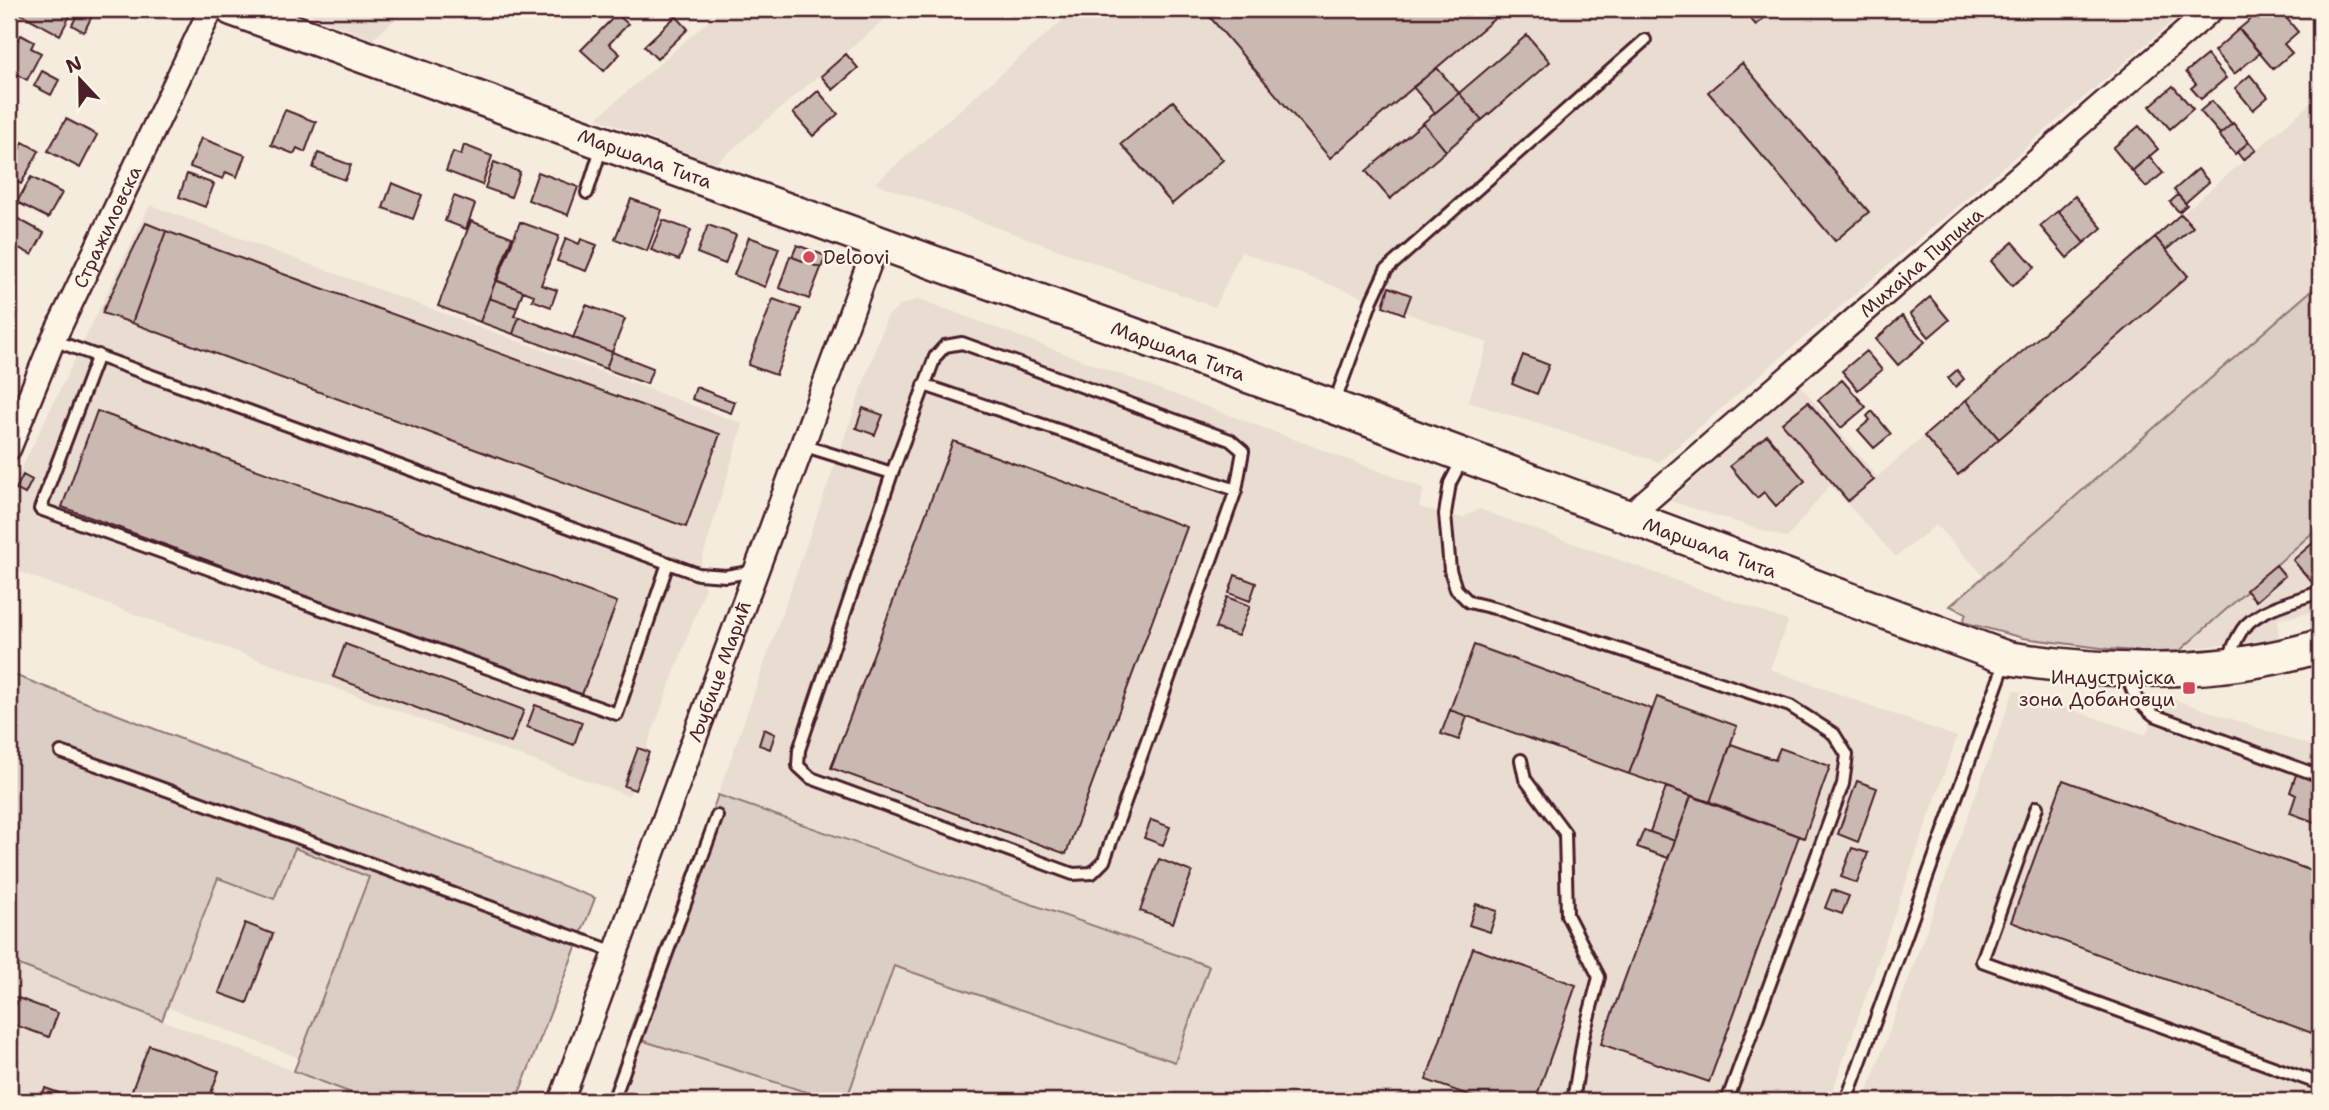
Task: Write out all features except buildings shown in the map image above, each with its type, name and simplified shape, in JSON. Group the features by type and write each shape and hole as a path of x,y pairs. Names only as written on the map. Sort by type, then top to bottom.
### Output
{"main road":[{"name":"Маршала Тита","path":"252,12 603,143 1334,407 2007,658 2127,670 2225,666 2267,660 2320,646"}],"street":[{"name":"Стражиловска","path":"9,448 53,340 211,9"},
{"name":"Михајла Пупина","path":"1629,516 2212,9"},
{"name":"Љубице Марић","path":"561,1101 877,242"}],"lane":[{"path":"1334,407 1372,300 1386,270 1644,40"},
{"path":"587,193 603,143"},
{"path":"53,340 698,574 726,576 755,571"},
{"path":"962,343 1230,440 1242,451 1236,490 1104,861 1092,873 1073,874 811,778 798,766 799,751 924,385 935,356 945,346 962,343"},
{"path":"98,355 40,509 618,714 668,563"},
{"path":"924,385 1236,490"},
{"path":"802,445 892,473"},
{"path":"1464,456 1450,483 1445,514 1450,570 1456,589 1469,602 1498,608 1790,706 1834,734 1847,755 1843,784 1727,1101"},
{"path":"2225,666 2236,639 2246,625 2263,613 2320,592"},
{"path":"1846,1101 2007,658"},
{"path":"2127,670 2130,688 2139,704 2154,715 2320,776"},
{"path":"61,752 615,952"},
{"path":"1521,760 1525,779 1565,833 1567,915 1598,977 1584,1034 1573,1101"},
{"path":"2037,807 1982,961 2320,1084"},
{"path":"613,1101 717,816"}],"shaded area":[{"path":"305,9 407,9 373,39 328,22 306,12"},
{"path":"722,9 897,9 715,164 597,118"},
{"path":"1076,9 2187,9 1659,462 1468,402 1488,343 1241,252 1215,307 875,183"},
{"path":"2320,95 2320,283 1984,576 1936,525 1896,557 1830,485 1787,538 1670,501 1800,385 1877,477"},
{"path":"150,205 743,424 698,573 705,589 629,796 9,568 9,494"},
{"path":"2320,283 2320,526 2176,654 2023,638 1963,622 1966,613 1950,606"},
{"path":"919,299 1424,488 1419,507 1462,518 1479,509 1788,621 1770,669 1957,737 1829,1101 846,1101 894,966 1175,1061 1209,966 718,795 887,317 901,305"},
{"path":"2320,526 2320,611 2278,619 2279,639 2182,649"},
{"path":"9,673 595,898 516,1101 372,1101 294,1071 369,877 295,848 274,899 218,878 162,1020 9,961"},
{"path":"2014,690 2146,735 2161,695 2320,749 2320,1101 1864,1101"},
{"path":"718,795 1209,966 1175,1062 894,966 846,1101 835,1101 628,1036"},
{"path":"294,848 369,877 299,1058 167,1007 218,877"},
{"path":"9,961 294,1071 372,1101 9,1101"},
{"path":"628,1036 835,1101 603,1101"}],"place":[{"name":"Deloovi","path":"809,257"},
{"name":"Индустријска зона Добановци","path":"2189,688"}]}
